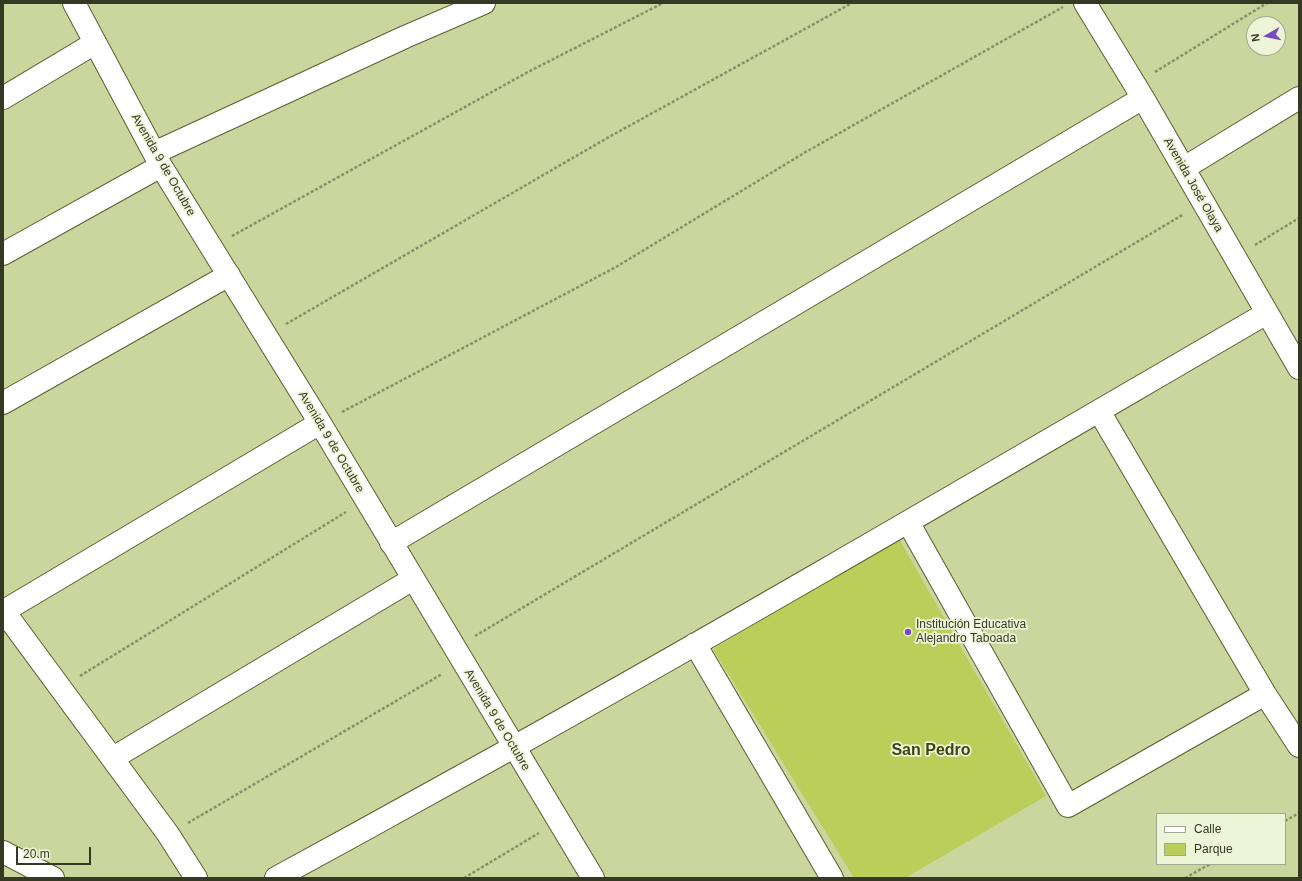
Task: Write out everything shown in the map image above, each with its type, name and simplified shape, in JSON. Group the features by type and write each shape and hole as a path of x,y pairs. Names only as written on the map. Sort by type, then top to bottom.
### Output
{"street":[{"name":"Avenida 9 de Octubre","path":"74,3 158,159 320,423 513,747 593,878"},
{"path":"3,254 158,159 405,37 484,3"},
{"name":"Avenida José Olaya","path":"1085,3 1139,91 1267,313 1292,339 1299,368"},
{"path":"3,98 95,43"},
{"path":"391,543 1139,91"},
{"path":"1184,168 1299,98"},
{"path":"3,403 229,275"},
{"path":"276,878 695,644 1267,313"},
{"path":"1099,411 1265,694 1299,746"},
{"path":"196,878 168,834 4,610 320,423"},
{"path":"908,522 1068,806 1265,694"},
{"path":"113,758 413,579"},
{"path":"695,644 832,878"},
{"path":"3,852 53,878"}],"path":[{"path":"212,247 528,72 663,3"},
{"path":"266,335 609,137 852,3"},
{"path":"320,423 616,267 804,153 1069,3"},
{"path":"1139,91 1267,3"},
{"path":"168,834 458,655 1203,203"},
{"path":"1235,257 1299,218"},
{"path":"61,688 366,500"},
{"path":"1286,820 1299,813"},
{"path":"464,878 558,821"},
{"path":"1185,878 1208,865"}],"green space":[{"path":"899,539 1046,796 905,878 854,878 713,649"}],"place":[{"name":"Institución Educativa Alejandro Taboada","path":"908,632"}],"district":[{"name":"San Pedro","path":"931,751"}]}
